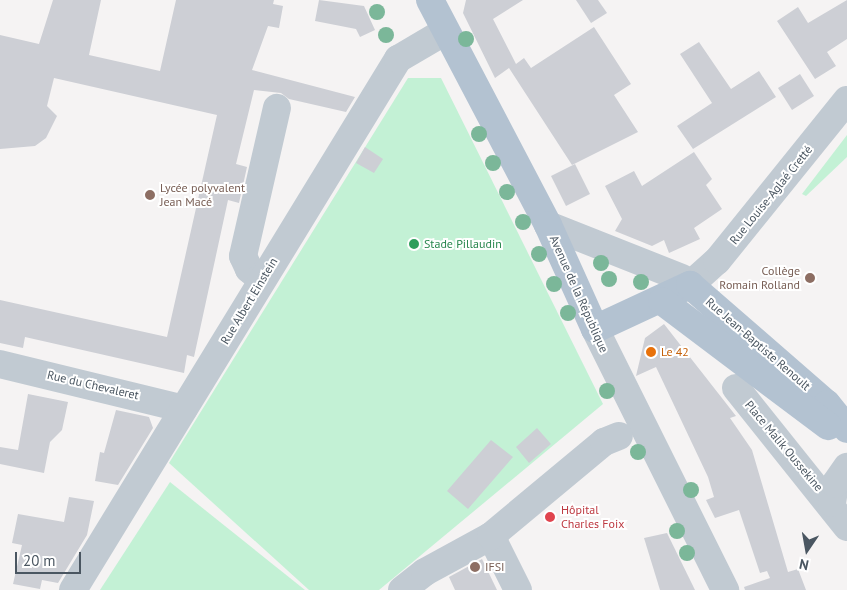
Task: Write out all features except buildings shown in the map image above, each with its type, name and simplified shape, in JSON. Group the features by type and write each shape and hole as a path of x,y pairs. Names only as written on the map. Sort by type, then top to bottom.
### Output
{"main road":[{"name":"Avenue de la République","path":"433,1 444,32 548,224 595,329"},
{"path":"595,329 662,301 686,281"},
{"name":"Rue Jean-Baptiste Renoult","path":"686,281 826,404 847,429"},
{"name":"Rue Jean-Baptiste Renoult","path":"662,301 817,419 847,438"}],"street":[{"name":"Rue Albert Einstein","path":"73,590 148,485 184,409 398,59 444,32"},
{"name":"Rue Louise-Aglaé Cretté","path":"686,281 717,261 847,100"},
{"path":"262,280 248,269 243,256 277,108"},
{"path":"548,224 686,281"},
{"name":"Avenue de la République","path":"595,329 725,590"},
{"name":"Rue du Chevaleret","path":"0,364 184,409"},
{"name":"Place Malik Oussekine","path":"736,388 832,503 847,527"},
{"path":"402,590 425,572 491,536 604,442 618,436"},
{"path":"832,503 835,484 847,467"},
{"path":"491,536 518,590"}],"green space":[{"name":"Stade Pillaudin","path":"408,78 441,78 603,404 379,590 309,590 169,463"},
{"path":"847,135 847,157 806,196 802,194"},
{"path":"170,482 305,590 100,590"}],"place":[{"name":"Lycée polyvalent Jean Macé","path":"150,195"},
{"name":"Stade Pillaudin","path":"414,244"},
{"name":"Collège Romain Rolland","path":"810,278"},
{"name":"Le 42","path":"651,352"},
{"name":"Hôpital Charles Foix","path":"550,517"},
{"name":"IFSI","path":"475,567"}]}
